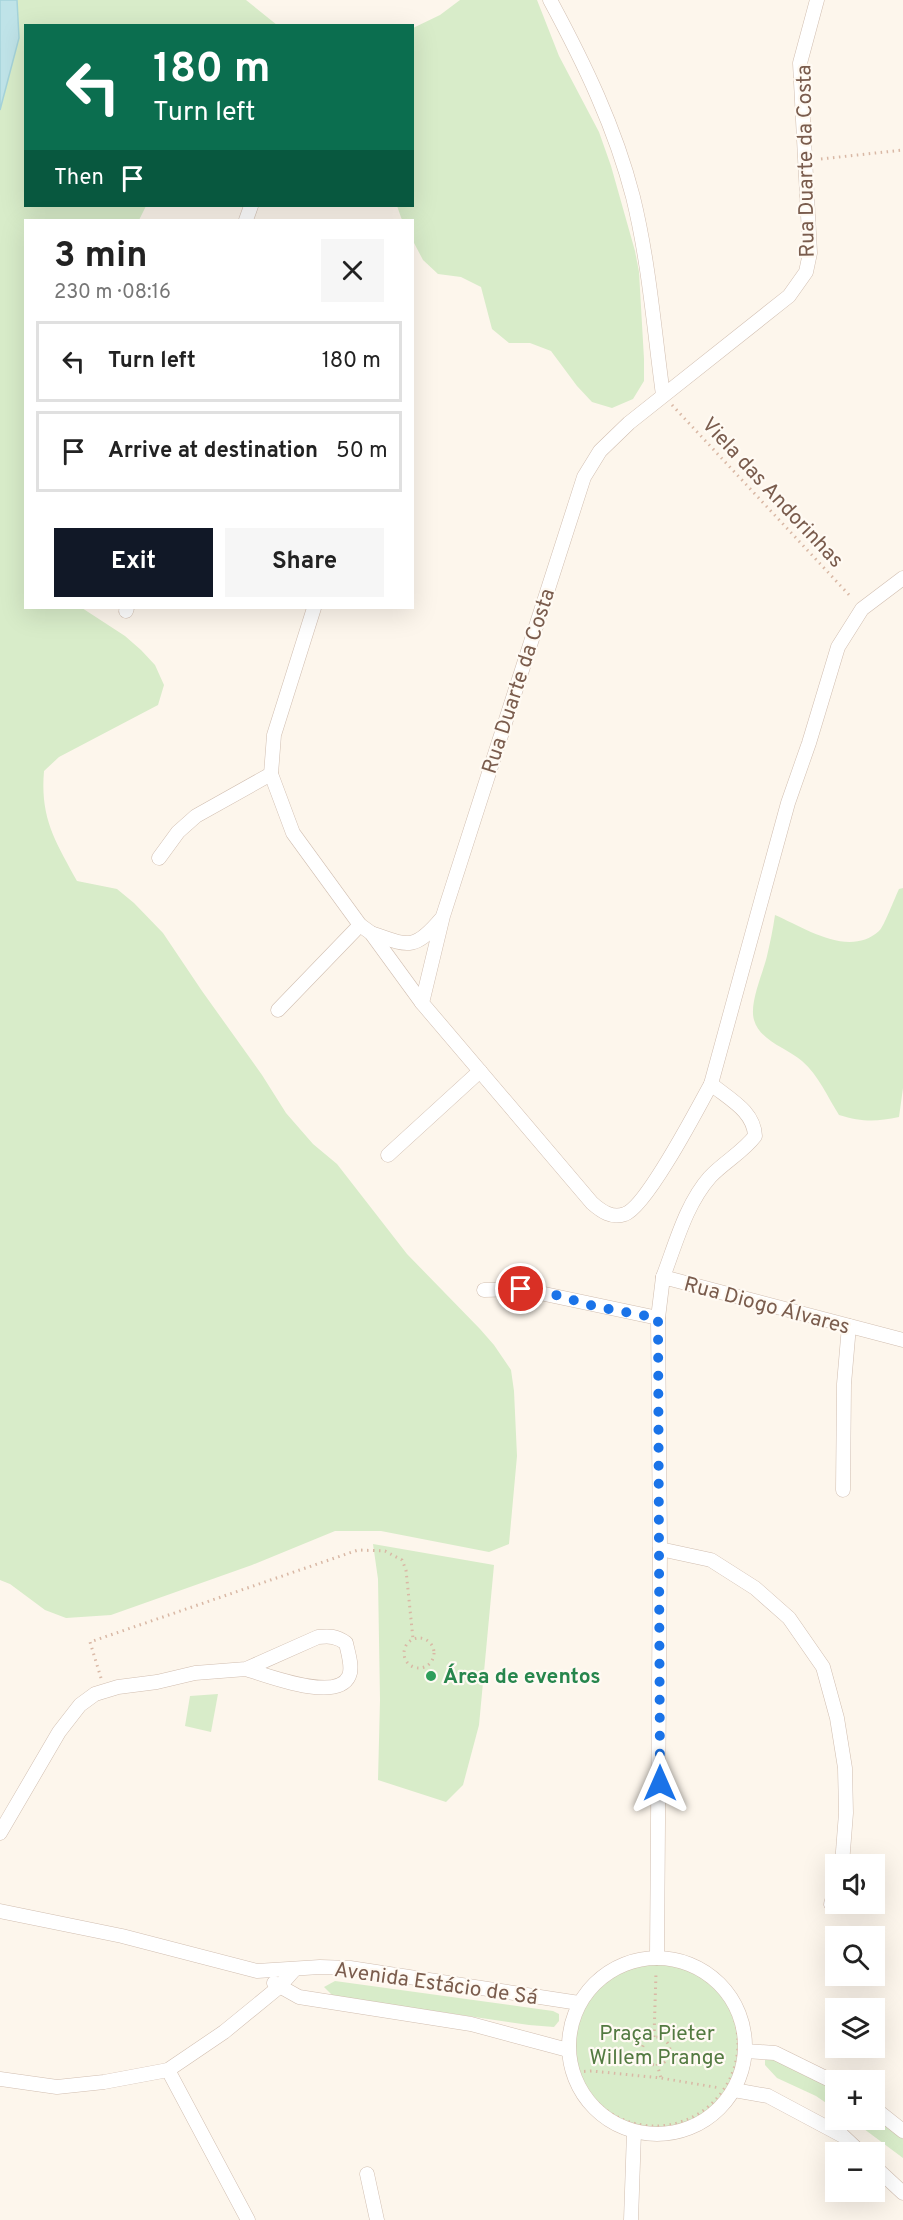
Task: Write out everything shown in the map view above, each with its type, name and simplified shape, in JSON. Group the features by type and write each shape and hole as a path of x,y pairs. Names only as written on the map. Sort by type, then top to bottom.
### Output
{"street":[{"path":"550,0 588,73 616,144 633,197 646,261 663,395"},
{"name":"Rua Duarte da Costa","path":"422,1003 443,916 584,477 600,451 629,423 789,296 806,272 810,253 800,63 818,0"},
{"path":"314,609 274,735 271,774 293,833 422,1003 592,1203 603,1213 625,1215 638,1206 679,1141 711,1084 788,803 838,647 862,609 903,578"},
{"path":"159,858 178,832 196,816 226,797 271,774"},
{"path":"365,929 401,943 417,942 426,937 443,916"},
{"path":"278,1010 365,929"},
{"path":"388,1155 480,1071"},
{"path":"663,1277 695,1196 728,1159 748,1145 755,1136 754,1124 750,1117 711,1084"},
{"name":"Rua Diogo Álvares","path":"657,1959 660,1549 658,1318 663,1277 903,1340"},
{"path":"484,1290 521,1289 556,1295 597,1307 658,1318"},
{"path":"843,1490 844,1384 849,1326"},
{"path":"660,1549 711,1560 755,1588 789,1618 823,1667 837,1718 845,1768 846,1813 843,1854"},
{"path":"0,1833 59,1732 80,1705 95,1694 195,1673 246,1669 318,1637 330,1636 346,1643 350,1659 349,1676 342,1684 327,1689 299,1685 246,1669"},
{"name":"Avenida Estácio de Sá","path":"0,1911 122,1936 257,1971 320,1967 350,1968 579,2003"},
{"path":"657,1959 690,1965 706,1973 722,1986 733,2001 741,2018 745,2051 741,2075 729,2089 723,2104 710,2117 687,2129 664,2134 634,2132 616,2125 599,2114 586,2100 576,2083 568,2050 572,2019 588,1990 607,1973 631,1962 657,1959"},
{"path":"0,2079 57,2087 104,2082 168,2070 224,2032 279,1987 294,1970"},
{"name":"Avenida Estácio de Sá","path":"257,1971 279,1987 299,1997 471,2024 568,2050"},
{"path":"745,2051 775,2053 825,2078"},
{"path":"168,2070 248,2220"},
{"path":"729,2089 768,2096 843,2136 849,2142"},
{"path":"885,2117 903,2131"},
{"path":"631,2220 634,2132"},
{"path":"367,2174 377,2220"},
{"path":"885,2176 903,2193"}],"path":[{"path":"804,161 903,150"},
{"name":"Viela das Andorinhas","path":"663,395 862,609"},
{"path":"105,1691 90,1642 358,1550 385,1551 402,1560 406,1570 413,1639"},
{"path":"422,1638 433,1647 433,1657 427,1665 418,1667 406,1660 405,1646 413,1639 422,1638"},
{"path":"657,1959 694,1970 716,1986 731,2008 738,2033 737,2059 729,2089 708,2108 684,2122 656,2127 627,2122 602,2109 583,2087 575,2072 572,2032 580,2005 596,1984 618,1969 657,1959"},
{"path":"654,2037 656,1972"},
{"path":"654,2037 666,2041 670,2049 668,2058 657,2064 648,2062 642,2051 645,2042 654,2037"},
{"path":"657,2064 661,2078"},
{"path":"575,2072 592,2071 661,2078 729,2089"}],"green space":[{"path":"17,0 246,0 276,24 24,24 24,207 146,207 140,219 24,219 24,609 84,609 125,636 141,650 155,665 164,685 158,705 59,757 44,771 44,802 56,841 77,881 117,889 163,933 286,1113 313,1144 337,1164 407,1254 480,1329 511,1370 517,1456 509,1544 489,1552 381,1531 335,1531 252,1565 111,1615 66,1618 45,1610 10,1584 0,1580 0,110 19,38"},
{"path":"460,0 537,0 559,56 599,132 635,251 639,272 644,381 633,399 612,408 592,402 551,351 530,343 509,343 492,329 481,287 461,277 438,274 423,260 414,243 414,219 402,219 397,207 414,207 414,28 440,15"},
{"path":"903,888 903,1088 899,1117 862,1120 839,1115 808,1067 796,1056 768,1039 754,1020 753,1005 767,956 775,915 827,938 854,942 867,939 879,931 899,889"},
{"name":"Área de eventos","path":"373,1544 494,1565 479,1725 463,1785 446,1802 378,1780 380,1700 378,1579"},
{"path":"218,1694 211,1732 185,1726 190,1696"},
{"name":"Praça Pieter Willem Prange","path":"652,1958 690,1966 719,1984 738,2012 745,2050 750,2050 729,2098 709,2118 692,2127 655,2134 618,2125 601,2115 587,2101 574,2076 569,2039 571,2020 578,2004 588,1991 601,1979 616,1970"},
{"path":"335,1981 553,2011 559,2014 559,2021 554,2027 529,2025 333,1996 324,1987"},
{"path":"776,2058 825,2082 825,2102 777,2078 765,2065 765,2060"},
{"path":"885,2124 903,2139 903,2158 885,2145 885,2142 882,2142 865,2130 885,2130"}],"water":[{"path":"0,0 17,0 19,38 0,110"}],"place":[{"name":"Área de eventos","path":"431,1676"}],"route":[{"path":"521,1289 556,1295 597,1307 658,1318 660,1783"}]}
